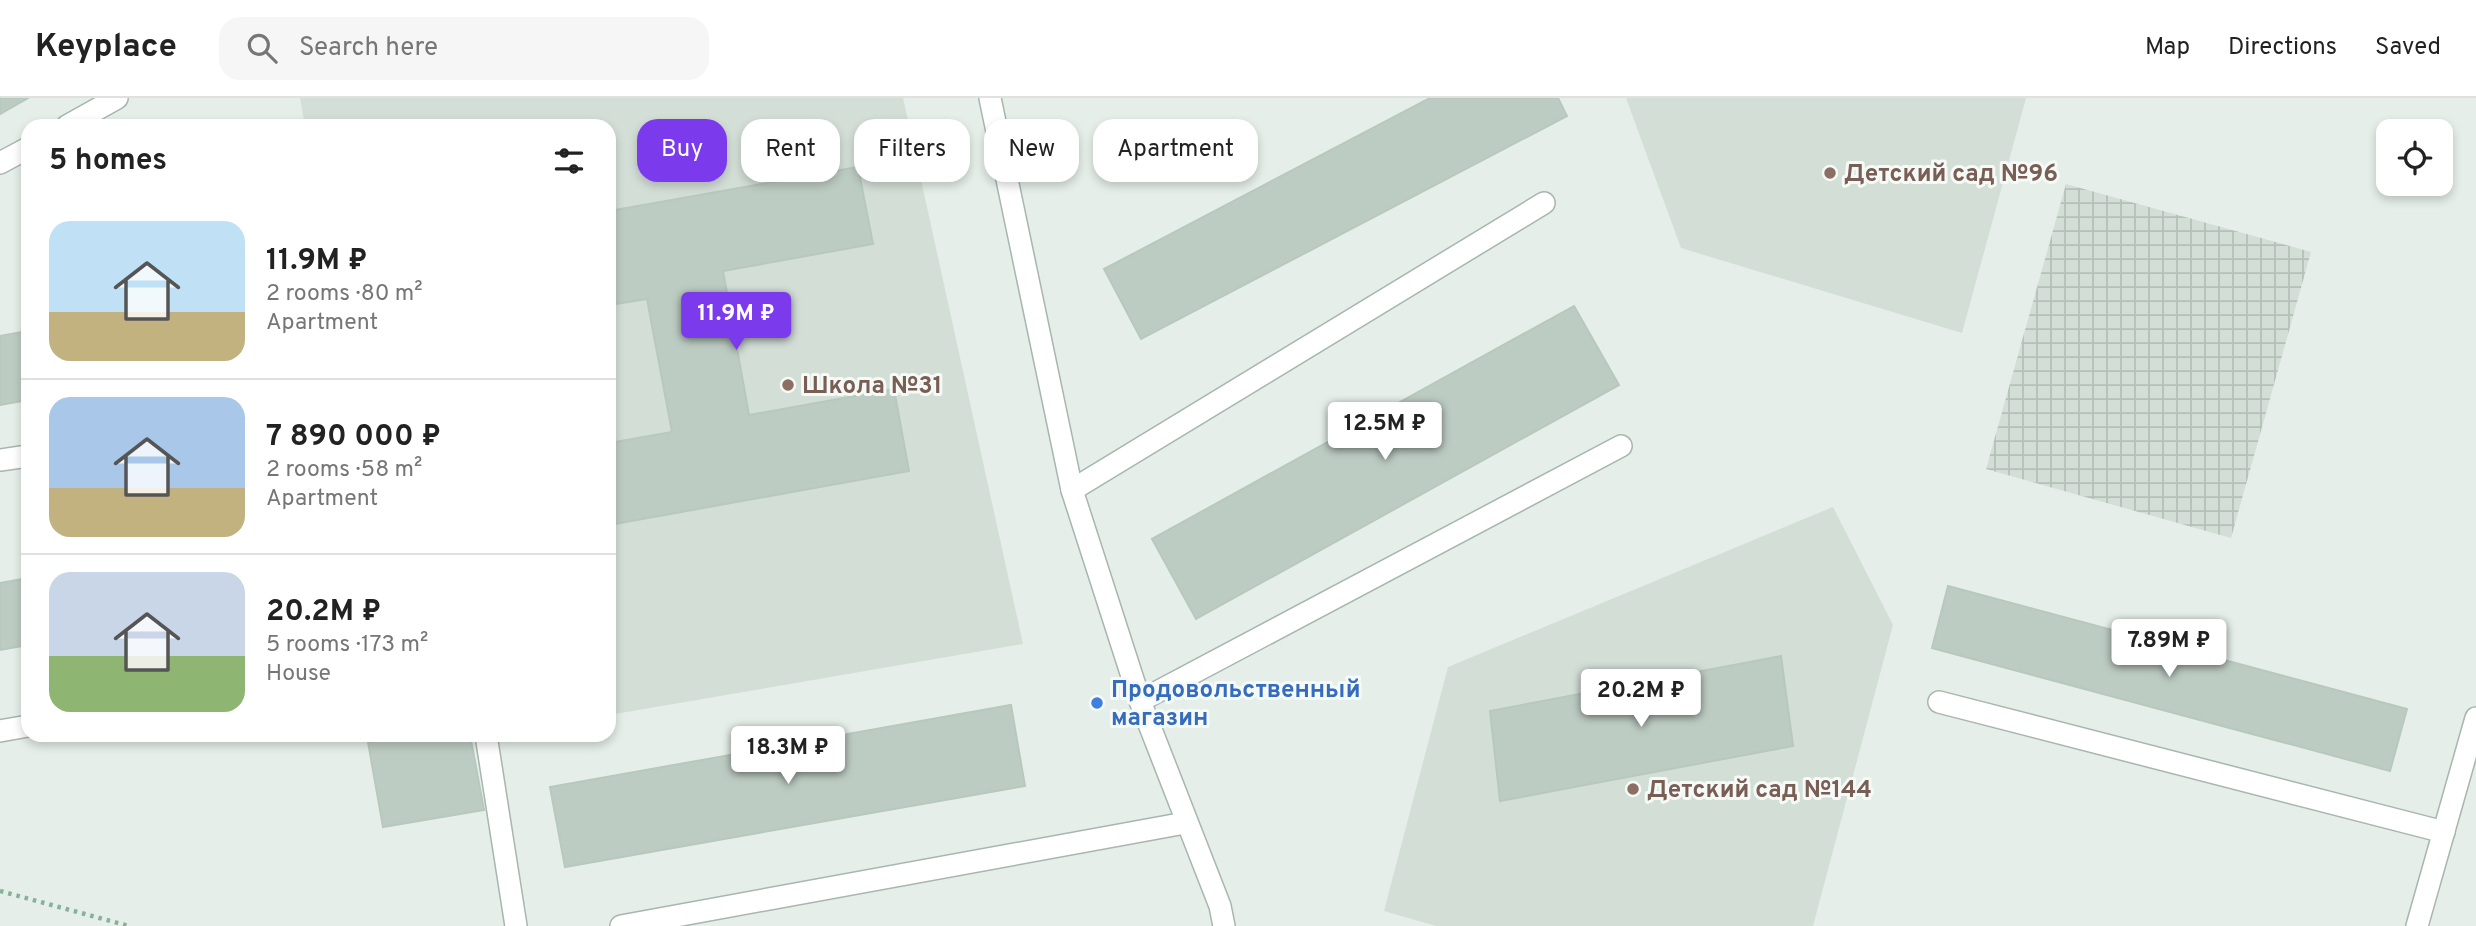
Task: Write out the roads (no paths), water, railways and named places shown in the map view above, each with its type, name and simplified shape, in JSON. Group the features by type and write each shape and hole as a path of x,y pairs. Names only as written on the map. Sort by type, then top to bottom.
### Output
{"lane":[{"path":"80,119 117,98"},
{"path":"992,99 1072,490 1140,701 1185,823 1220,906 1224,926"},
{"path":"0,163 21,152"},
{"path":"1072,490 1544,203"},
{"path":"1140,701 1621,446"},
{"path":"0,460 21,457"},
{"path":"1939,702 2444,832"},
{"path":"2417,926 2476,718"},
{"path":"0,731 21,727"},
{"path":"487,742 516,926"},
{"path":"621,926 1185,823"}],"place":[{"name":"Детский сад №96","path":"1830,173"},
{"name":"Школа №31","path":"788,385"},
{"name":"Продовольственный магазин","path":"1097,703"},
{"name":"Детский сад №144","path":"1633,789"}]}
